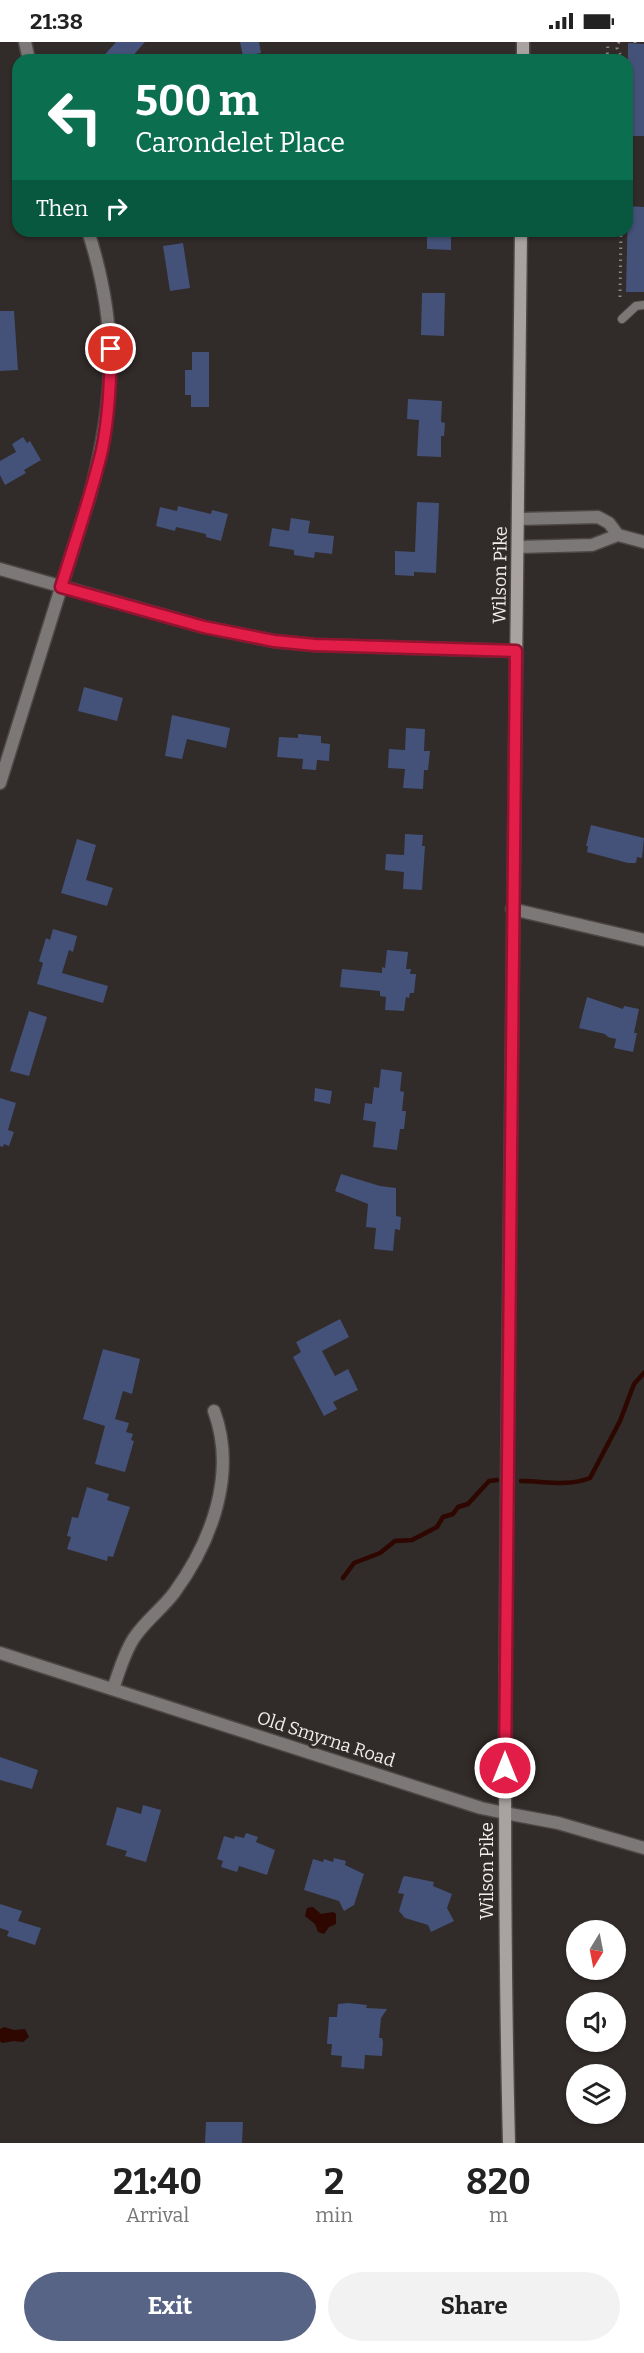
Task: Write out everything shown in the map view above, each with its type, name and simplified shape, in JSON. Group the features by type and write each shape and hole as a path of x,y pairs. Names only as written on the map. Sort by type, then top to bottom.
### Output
{"main road":[{"name":"Wilson Pike","path":"509,2143 505,2003 505,1813 512,909 519,519 521,237"}],"street":[{"path":"0,783 90,495 102,448 110,396 111,349 106,299 90,237"},
{"path":"519,519 598,517 609,523 618,535"},
{"path":"518,547 592,545 618,535 644,542"},
{"path":"0,569 204,627 274,641 315,645 516,651"},
{"path":"512,909 644,940"},
{"path":"113,1689 134,1638 173,1593 189,1570 210,1526 217,1506 224,1464 220,1429 214,1411"},
{"name":"Old Smyrna Road","path":"0,1653 481,1808 558,1823 644,1848"}],"lane":[{"path":"622,319 636,306 644,305"}],"path":[{"path":"619,42 617,47 620,54"},
{"path":"608,44 617,47"},
{"path":"620,297 621,237"}],"shaded area":[{"path":"313,1907 321,1914 333,1912 336,1914 336,1924 329,1927 324,1934 318,1932 315,1924 305,1916 307,1908"},
{"path":"4,2027 14,2030 25,2029 29,2037 23,2042 2,2043 0,2029"}],"building":[{"path":"116,42 145,42 134,54 105,54"},
{"path":"240,42 259,42 261,53 243,54"},
{"path":"628,43 644,44 644,136 633,136 633,54 628,54"},
{"path":"633,206 644,207 644,292 626,292 627,237 633,237"},
{"path":"427,237 451,237 451,250 427,249"},
{"path":"183,243 190,288 170,291 163,246"},
{"path":"422,293 445,293 444,336 421,335"},
{"path":"0,311 14,311 18,370 0,371"},
{"path":"192,352 209,352 209,407 191,407 191,395 185,395 185,370 192,370"},
{"path":"408,399 442,401 441,422 445,423 444,436 441,436 441,457 417,456 419,420 407,419"},
{"path":"23,437 27,443 30,441 41,460 24,470 26,473 5,485 0,475 0,461 16,452 12,444"},
{"path":"417,502 439,503 436,573 414,572 414,576 395,575 395,551 415,552"},
{"path":"178,506 211,514 212,510 228,514 221,541 206,537 206,534 176,527 175,531 156,526 160,507 177,511"},
{"path":"291,518 310,521 308,533 334,536 332,554 315,552 314,558 294,555 294,550 269,546 272,528 289,531"},
{"path":"84,687 123,698 117,721 78,711"},
{"path":"172,715 230,728 226,748 187,739 182,759 165,756"},
{"path":"406,728 425,729 424,751 430,751 428,770 424,770 423,789 403,788 405,769 388,768 389,749 405,750"},
{"path":"298,734 321,736 321,743 330,744 329,761 317,760 316,770 302,769 303,759 277,757 279,737 298,738"},
{"path":"591,825 644,838 642,858 637,857 636,863 628,863 587,852 588,846 586,846"},
{"path":"405,834 423,835 422,846 425,846 422,890 403,889 404,872 385,870 386,854 404,855"},
{"path":"77,839 96,845 86,880 113,888 107,906 61,893"},
{"path":"53,929 77,936 73,952 69,950 62,973 108,986 103,1003 37,984 43,963 39,961 46,938 50,940"},
{"path":"387,950 408,952 406,969 411,969 410,974 416,974 414,993 410,993 409,998 406,997 404,1011 385,1010 386,997 380,996 380,991 340,987 342,969 382,973 382,967 385,968"},
{"path":"587,997 623,1009 624,1006 639,1009 633,1052 614,1048 616,1039 605,1034 579,1028"},
{"path":"29,1011 47,1017 29,1076 10,1071"},
{"path":"381,1069 402,1072 400,1091 404,1092 402,1111 406,1111 404,1129 400,1129 397,1150 373,1147 376,1122 363,1120 365,1103 372,1104 374,1087 379,1088"},
{"path":"315,1088 332,1091 330,1104 314,1101"},
{"path":"0,1098 16,1103 8,1130 14,1132 9,1146 4,1144 3,1147 0,1146"},
{"path":"341,1174 380,1186 396,1188 396,1216 401,1217 400,1230 395,1229 393,1251 374,1249 376,1228 366,1227 368,1204 335,1191"},
{"path":"340,1319 349,1337 322,1351 335,1376 348,1369 358,1390 333,1402 337,1409 324,1416 293,1357 301,1352 296,1342"},
{"path":"103,1349 140,1359 132,1394 123,1391 115,1419 129,1423 126,1432 133,1434 131,1440 134,1441 125,1472 95,1464 105,1426 83,1419"},
{"path":"87,1487 109,1494 107,1500 130,1507 113,1557 108,1556 107,1561 67,1549 71,1537 67,1536 72,1517 78,1518"},
{"path":"0,1757 38,1770 32,1789 0,1780"},
{"path":"143,1805 161,1810 146,1862 125,1856 127,1851 106,1845 117,1807 141,1814"},
{"path":"246,1833 258,1837 256,1842 275,1850 267,1875 239,1866 237,1872 221,1867 223,1861 217,1859 224,1836 234,1839 235,1836 244,1838"},
{"path":"334,1858 346,1861 345,1865 364,1874 354,1905 344,1911 339,1901 304,1890 313,1859 333,1862"},
{"path":"405,1876 434,1882 433,1886 452,1894 447,1908 454,1921 431,1932 428,1925 405,1918 399,1911 404,1894 398,1893"},
{"path":"0,1904 22,1911 18,1921 41,1928 35,1945 7,1936 9,1931 0,1928"},
{"path":"338,2004 367,2005 366,2008 387,2009 381,2018 379,2038 382,2038 383,2042 382,2056 365,2055 364,2069 341,2067 342,2056 331,2055 332,2044 327,2044 329,2017 337,2017"},
{"path":"206,2122 243,2122 242,2143 205,2143"}],"waterway":[{"path":"521,1481 564,1483 590,1478 620,1421 634,1384 644,1373"},
{"path":"343,1578 354,1563 380,1553 395,1541 412,1540 437,1527 443,1517 453,1514 458,1507 468,1504 489,1481 497,1480"}],"route":[{"path":"111,349 110,396 102,448 61,587 204,627 274,641 315,645 516,651 505,1768"}]}
